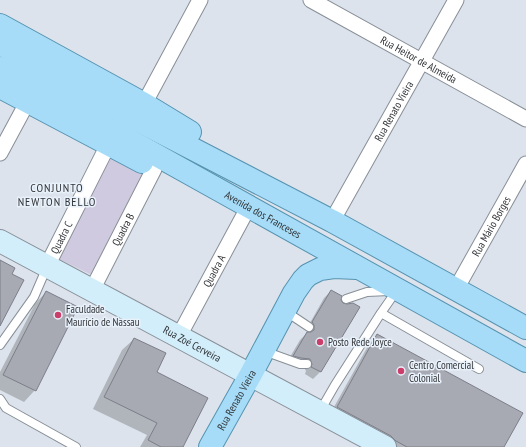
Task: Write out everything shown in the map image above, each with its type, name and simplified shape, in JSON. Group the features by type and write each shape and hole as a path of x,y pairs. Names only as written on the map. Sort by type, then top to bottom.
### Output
{"main road":[{"path":"0,25 141,112 332,221 526,328"},
{"path":"0,44 141,112"},
{"name":"Avenida dos Franceses","path":"0,68 526,361"},
{"path":"0,87 154,169 212,194 250,206"},
{"name":"Rua Renato Vieira","path":"210,447 251,374 284,310 303,280 314,272 334,267 359,268"}],"street":[{"path":"141,112 200,0"},
{"name":"Rua Heitor de Almeida","path":"311,0 526,119"},
{"name":"Rua Renato Vieira","path":"332,221 456,0"},
{"path":"0,153 28,102"},
{"name":"Quadra C","path":"47,266 108,145"},
{"name":"Rua Mário Borges","path":"456,289 526,164"},
{"name":"Quadra B","path":"92,290 154,169"},
{"name":"Quadra A","path":"179,336 250,206"},
{"name":"Rua Zoé Cerveira","path":"0,241 251,374 319,411 374,444"}],"lane":[{"path":"0,345 34,297 47,266"},
{"path":"346,299 367,292 398,290"},
{"path":"319,411 381,313 398,290"},
{"path":"284,310 309,327"},
{"path":"381,313 479,369"},
{"path":"263,351 300,364 307,364"},
{"path":"0,399 6,408 76,447"}],"shaded area":[{"path":"111,157 144,173 92,275 59,259"}],"building":[{"path":"0,260 15,268 12,274 24,280 0,326"},
{"name":"Posto Rede Joyce","path":"331,290 342,296 341,300 343,303 353,303 360,307 321,372 311,367 312,364 310,359 293,356 307,332 314,330 314,325 312,322"},
{"path":"46,291 78,307 36,391 3,375"},
{"name":"Centro Comercial Colonial","path":"377,334 523,413 504,447 407,447 396,441 391,436 337,407"},
{"path":"134,338 166,353 157,372 208,398 183,447 161,447 148,440 157,423 104,397"}],"place":[{"name":"Faculdade Maurício de Nassau","path":"58,315"},
{"name":"Posto Rede Joyce","path":"320,342"},
{"name":"Centro Comercial Colonial","path":"401,371"}],"district":[{"name":"CONJUNTO NEWTON BELLO","path":"57,194"}]}
